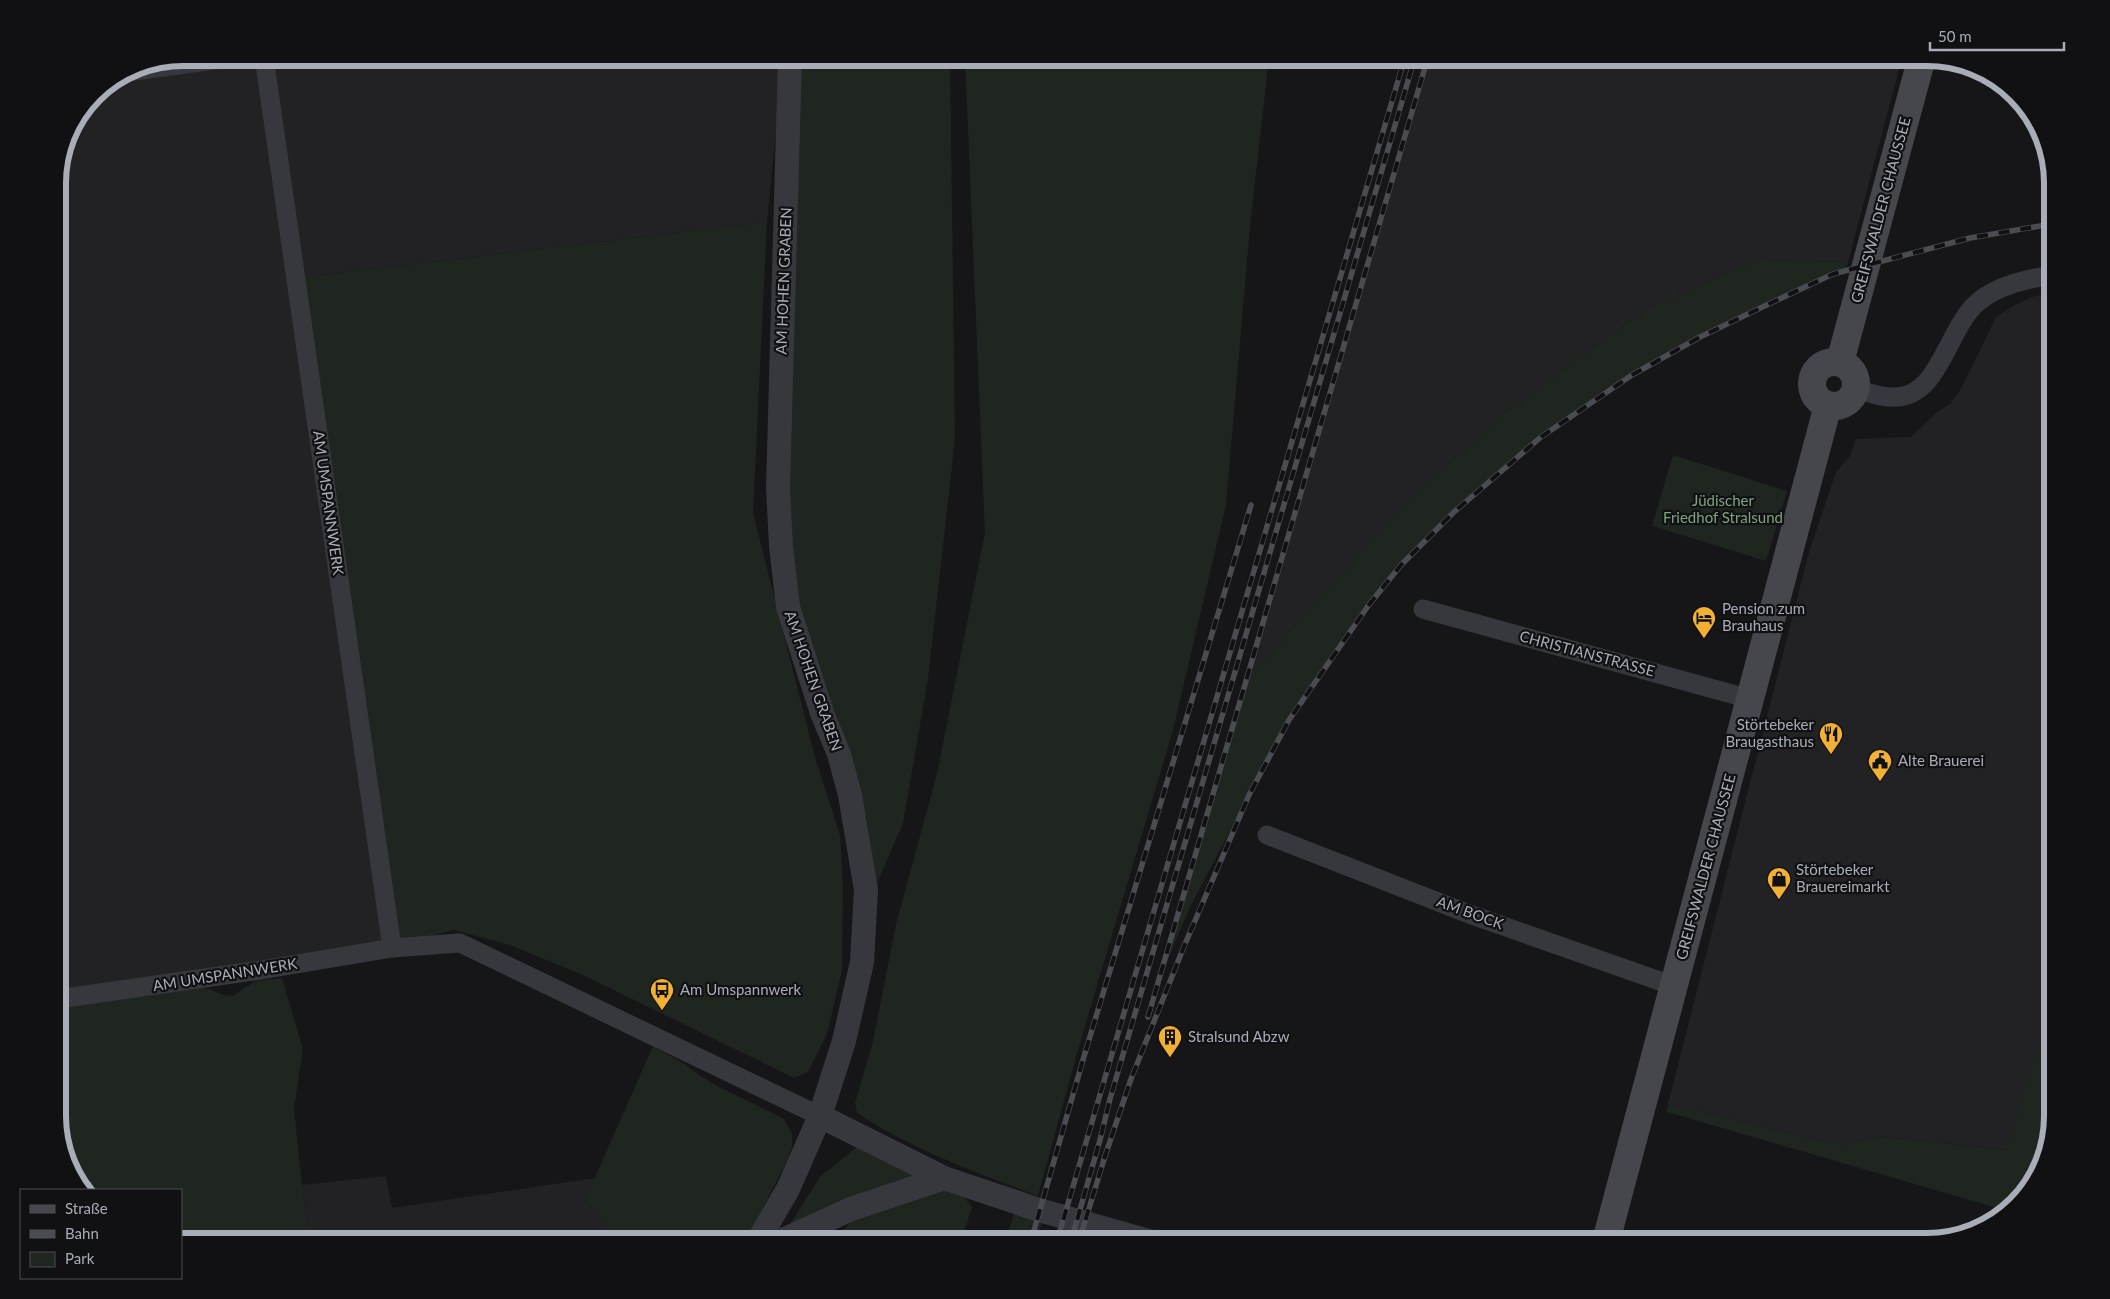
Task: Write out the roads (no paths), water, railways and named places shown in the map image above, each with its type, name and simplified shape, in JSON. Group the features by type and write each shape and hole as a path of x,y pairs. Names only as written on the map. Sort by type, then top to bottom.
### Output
{"main road":[{"name":"GREIFSWALDER CHAUSSEE","path":"1840,362 1920,66"},
{"path":"1832,362 1840,362 1851,370 1857,382 1856,389 1848,401 1842,405 1828,405 1816,396 1812,381 1819,368 1832,362"},
{"name":"GREIFSWALDER CHAUSSEE","path":"1608,1233 1828,405"}],"street":[{"name":"AM UMSPANNWERK","path":"265,66 392,948"},
{"name":"AM HOHEN GRABEN","path":"763,1233 788,1189 820,1116 844,1040 862,962 866,890 850,795 839,754 810,678 788,607 781,546 778,488 790,66"},
{"path":"1856,389 1897,397 1910,394 1926,384 1961,322 1976,303 1991,293 2012,284 2044,277"},
{"name":"CHRISTIANSTRASSE","path":"1423,609 1750,699"},
{"name":"AM BOCK","path":"1267,835 1469,914 1674,986"},
{"name":"AM UMSPANNWERK","path":"66,998 261,970 392,948 460,943 820,1116"},
{"path":"820,1116 944,1178 1039,1210 1118,1233"},
{"path":"799,1233 851,1208 944,1178"}],"railway":[{"path":"1059,1233 1402,66"},
{"path":"1073,1233 1110,1099 1412,66"},
{"path":"1148,1017 1425,66"},
{"path":"1104,1159 1131,1079 1185,944 1249,795 1289,720 1368,606 1401,565 1454,512 1541,437 1632,375 1700,337 1833,274 1970,238 2044,225"},
{"path":"1033,1233 1085,1053 1251,505"},
{"path":"1081,1233 1106,1153"}],"place":[{"name":"Pension zum Brauhaus","path":"1704,639"},
{"name":"Störtebeker Braugasthaus","path":"1831,755"},
{"name":"Alte Brauerei","path":"1880,782"},
{"name":"Störtebeker Brauereimarkt","path":"1779,900"},
{"name":"Am Umspannwerk","path":"662,1011"},
{"name":"Stralsund Abzw","path":"1170,1058"}],"park label":[{"name":"Jüdischer Friedhof Stralsund","path":"1723,510"}]}
